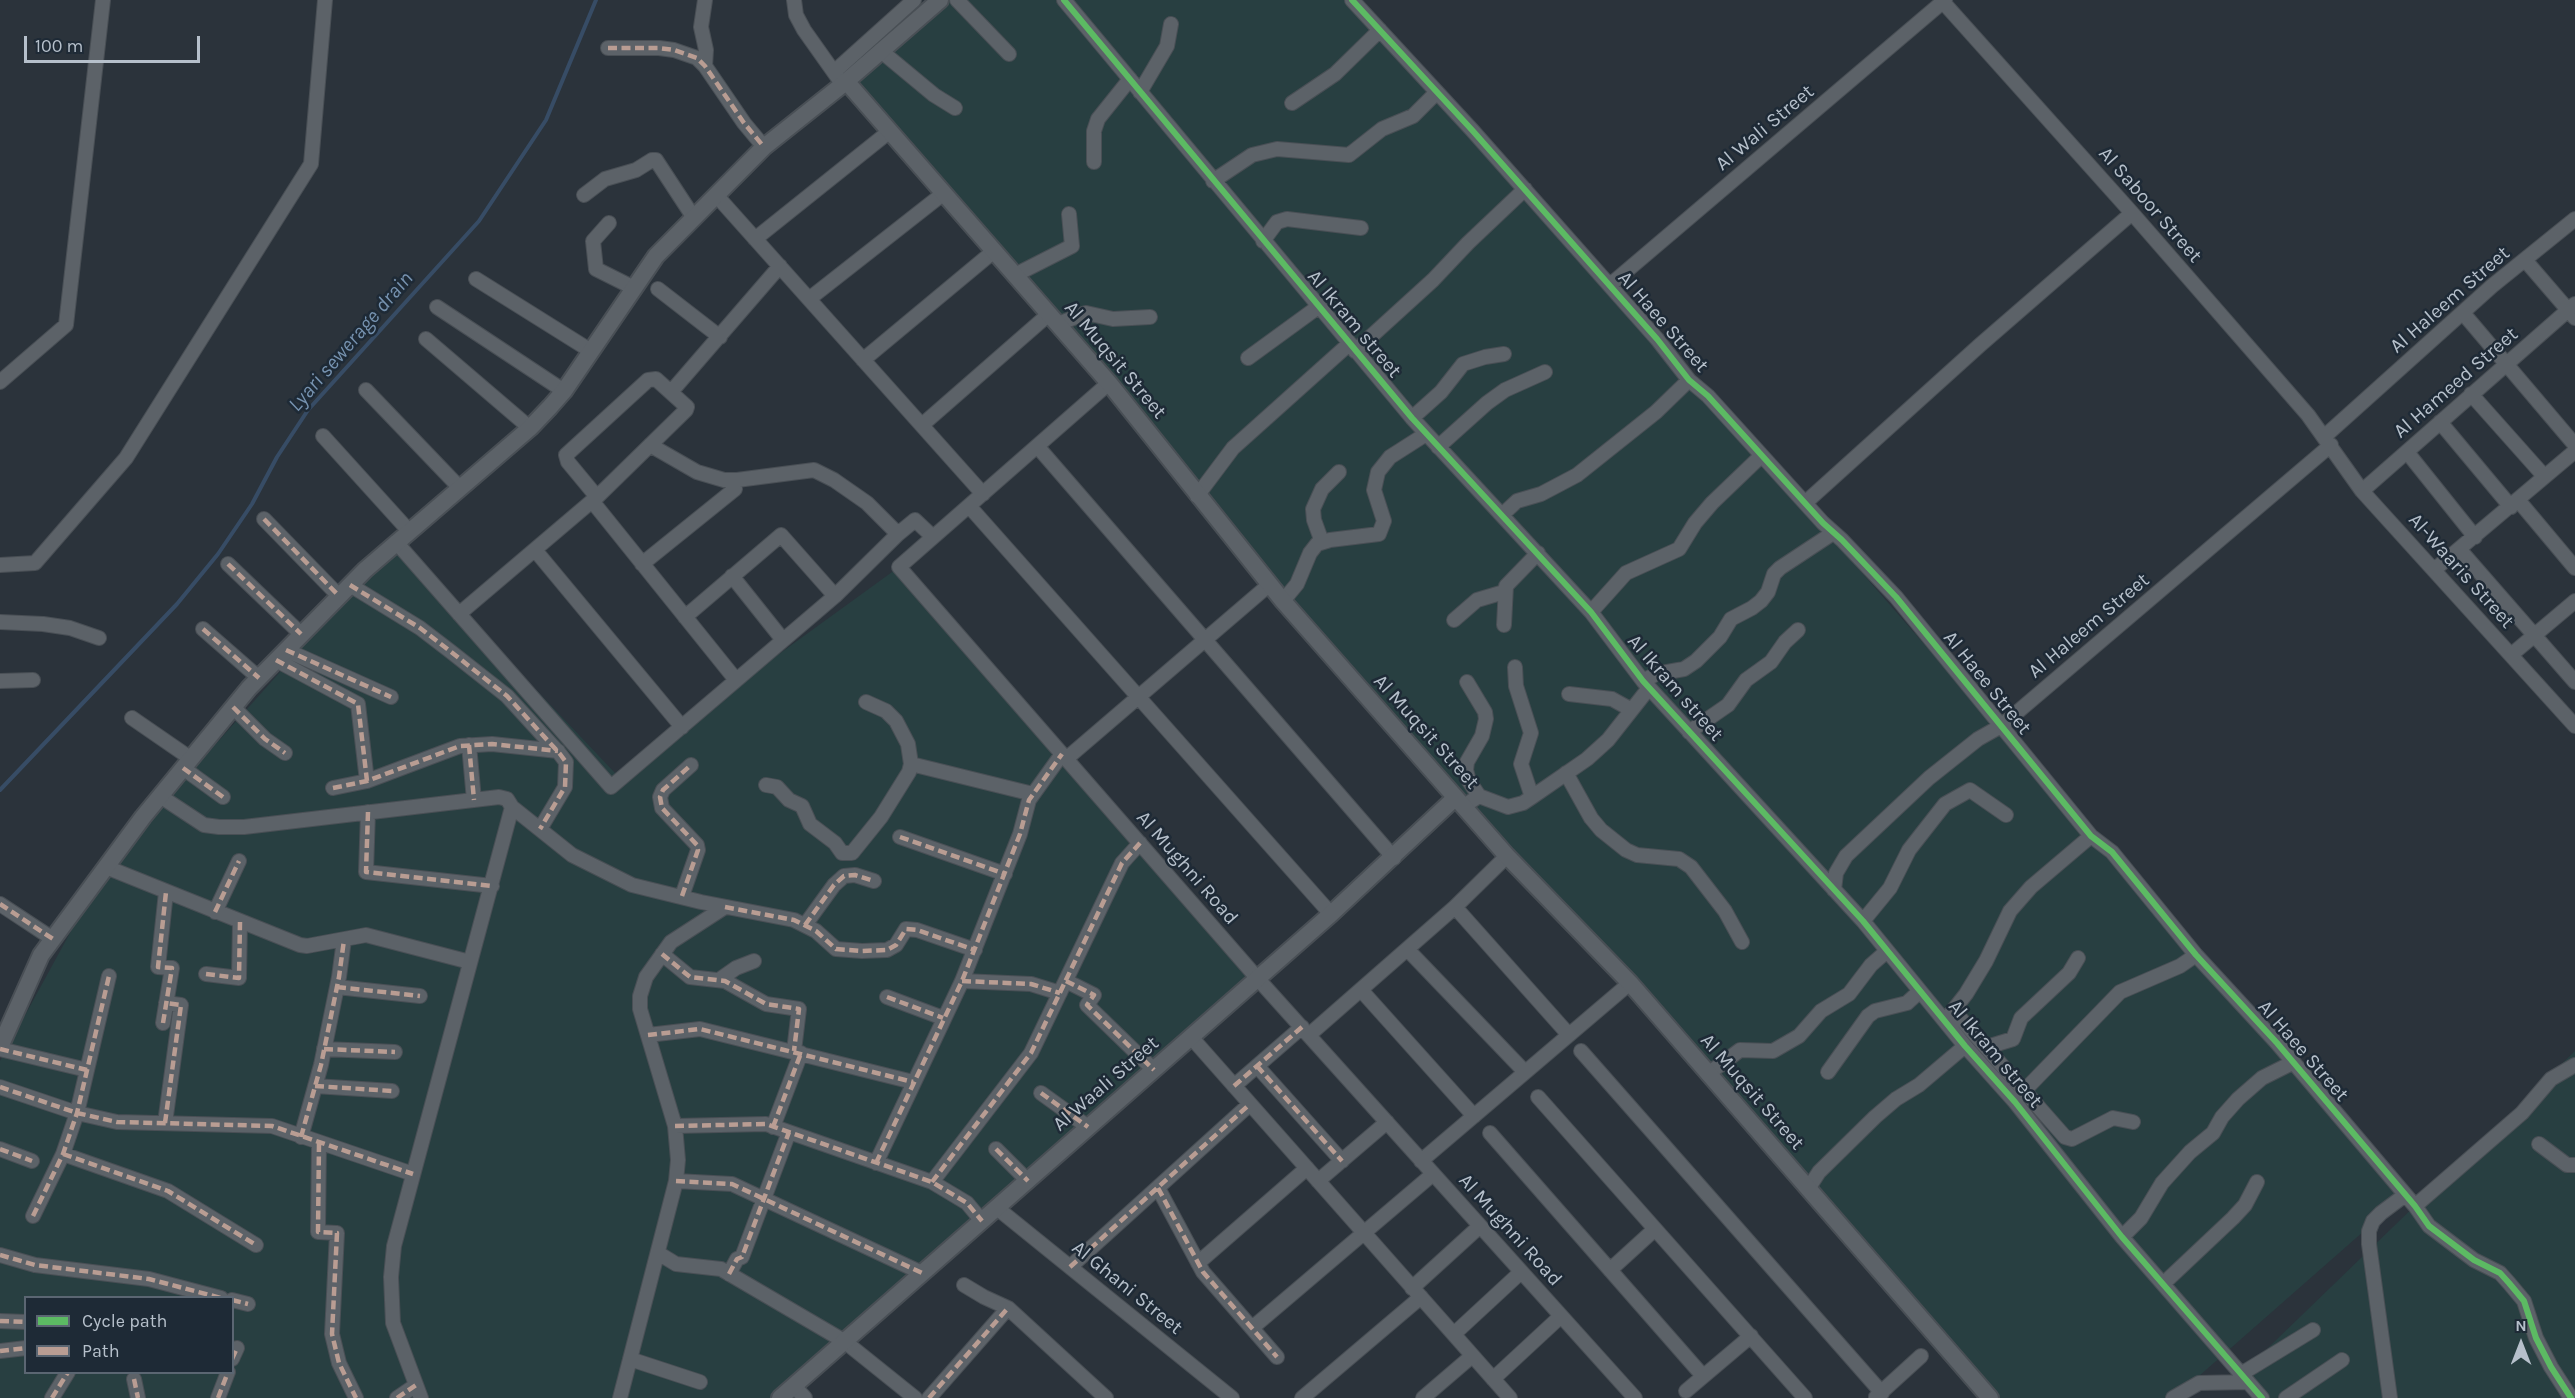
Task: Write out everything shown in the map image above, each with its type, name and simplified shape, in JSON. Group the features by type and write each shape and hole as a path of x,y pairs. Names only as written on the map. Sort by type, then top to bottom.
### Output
{"street":[{"path":"0,382 66,325 103,0"},
{"path":"0,565 35,563 126,458 311,164 325,0"},
{"path":"705,0 701,27 706,50 705,66"},
{"path":"794,0 796,15 804,30 841,79"},
{"path":"87,1070 0,1048 5,1023 41,955 160,796 233,707 344,590 396,542 530,428 564,391 656,256 764,147 841,79 914,0"},
{"path":"841,79 881,51 940,0"},
{"path":"957,0 1009,54"},
{"name":"Al Ikram street","path":"1064,0 1412,418 1591,612 1646,684 1863,921 1920,991 1950,1016 1965,1046 2015,1102 2122,1237 2262,1398"},
{"name":"Al Haee Street","path":"1352,0 1525,189 1610,285 1689,380 1708,396 1804,503 1896,597 2091,836 2112,852 2196,955 2277,1043 2415,1206 2429,1226 2474,1260 2500,1273 2509,1283 2524,1301 2532,1329 2551,1367 2573,1398"},
{"name":"Al Saboor Street","path":"1944,1 2132,213 2328,441"},
{"name":"Al Wali Street","path":"1610,285 1944,1"},
{"path":"1140,92 1167,46 1171,24"},
{"path":"1292,103 1335,74 1380,30"},
{"path":"608,48 674,50 697,58 764,147"},
{"path":"881,51 955,108"},
{"name":"Al Muqsit Street","path":"841,79 890,131 1109,383 1283,602 1507,856 1630,983 1990,1398"},
{"path":"1094,162 1095,131 1098,119 1130,79"},
{"path":"1213,180 1252,155 1277,149 1349,155 1382,129 1413,116 1437,92"},
{"path":"755,239 890,131"},
{"path":"584,195 605,179 636,170 656,160 694,218"},
{"path":"1197,496 1233,448 1433,280 1525,189"},
{"path":"809,299 944,193"},
{"path":"716,195 983,494"},
{"path":"1804,503 2132,213"},
{"path":"1015,274 1072,246 1069,214"},
{"path":"1263,241 1277,222 1287,219 1361,228"},
{"name":"Al Haleem Street","path":"1834,890 1836,873 1846,856 1929,778 1978,739 2001,726 2328,441 2463,314 2575,219"},
{"path":"609,223 592,241 596,269 634,288"},
{"path":"863,360 994,250"},
{"path":"2525,260 2573,311"},
{"path":"671,392 780,266"},
{"path":"476,279 591,351"},
{"path":"658,289 720,337"},
{"path":"1248,358 1318,307"},
{"path":"437,308 564,391"},
{"name":"Al Hameed Street","path":"2362,490 2506,364 2573,311"},
{"path":"922,425 1053,319 1086,313 1108,319 1150,317"},
{"path":"2463,314 2575,445"},
{"path":"426,339 530,428"},
{"path":"1412,418 1442,392 1463,364 1504,354"},
{"path":"1438,447 1505,390 1545,372"},
{"path":"459,614 595,499 687,409 656,379 648,380 566,455 568,462 595,499 642,564 736,680"},
{"path":"1502,514 1517,501 1541,494 1576,475 1656,412 1689,380"},
{"path":"900,567 1109,383"},
{"path":"366,390 460,488"},
{"path":"2471,394 2544,476"},
{"path":"2440,422 2575,568"},
{"path":"1283,602 1297,584 1310,553 1317,544 1379,534 1384,521 1374,490 1378,472 1390,457 1426,434"},
{"path":"322,436 409,531"},
{"name":"Al-Waaris Street","path":"2328,441 2362,490 2575,726"},
{"path":"650,446 697,472 724,480 807,470 821,472 867,503 898,534"},
{"path":"1037,446 1394,858"},
{"path":"2434,570 2575,451"},
{"path":"2407,452 2475,537"},
{"path":"1591,612 1622,576 1679,549 1712,503 1761,456"},
{"path":"1322,542 1314,520 1313,509 1322,489 1339,472"},
{"path":"642,564 735,489"},
{"path":"969,506 1330,914"},
{"path":"264,519 344,590 420,628 458,657 507,696 558,751 566,762 565,787 540,829"},
{"path":"396,542 611,787 835,596 915,520 933,537"},
{"path":"1467,682 1485,712 1486,719 1482,736 1467,762 1466,770 1469,781 1479,796 1508,807 1523,803 1587,759 1608,740 1620,727 1646,684 1656,674 1684,669 1696,661 1720,637 1731,619 1761,601 1768,592 1774,574 1779,568 1833,533"},
{"path":"685,617 781,535 835,596"},
{"name":"Al Mughni Road","path":"882,549 1258,979 1635,1398"},
{"path":"535,550 682,727"},
{"path":"2460,550 2575,682"},
{"path":"1504,625 1504,592 1510,581 1538,553"},
{"path":"228,564 301,634"},
{"path":"732,576 783,640"},
{"path":"876,1163 962,981 1005,874 1033,794 1064,757 1138,698 1270,584"},
{"path":"1454,620 1477,600 1504,592"},
{"path":"2511,654 2575,601"},
{"path":"0,622 70,628 99,638"},
{"path":"203,629 259,678"},
{"path":"1689,732 1728,705 1746,680 1771,662 1785,642 1798,630"},
{"path":"281,655 391,697"},
{"path":"281,655 358,704 367,781"},
{"path":"1515,667 1516,686 1531,734 1521,765 1532,797"},
{"path":"0,681 33,680"},
{"path":"1569,694 1612,699 1630,710"},
{"path":"766,784 777,788 789,800 802,806 810,824 835,843 842,853 848,855 881,817 909,772 911,764 908,744 896,721 886,711 866,702"},
{"path":"233,707 265,739 285,753"},
{"path":"132,718 187,763 223,797"},
{"path":"333,788 367,781 447,750 469,745 492,744 558,751"},
{"path":"469,745 474,800"},
{"path":"911,764 1033,794"},
{"path":"682,897 698,850 697,845 662,808 660,797 663,790 691,765"},
{"path":"1566,773 1591,818 1601,830 1626,850 1637,855 1679,859 1691,867 1725,911 1742,942"},
{"path":"1863,921 1890,888 1909,850 1945,804 1970,790 2006,815"},
{"path":"160,796 204,825 219,827 244,827 499,797 507,799 512,807 572,855 632,885 725,907 794,920 816,931 836,949 887,950 896,945 906,929 916,930 975,950"},
{"path":"1460,802 1479,796"},
{"name":"Al Waali Street","path":"780,1398 800,1392 844,1341 1460,802"},
{"path":"398,1398 419,1392 393,1323 391,1303 394,1246 512,807"},
{"path":"368,812 366,872 492,886"},
{"path":"2091,836 2031,886 2010,911 1986,961 1950,1016 1987,1047 2068,1139 2113,1118 2133,1122"},
{"path":"900,837 1005,874"},
{"path":"932,1182 1016,1076 1031,1053 1122,863 1140,843"},
{"path":"1234,1086 1257,1066 1360,990 1455,907 1507,856"},
{"path":"215,912 239,861"},
{"path":"106,867 300,945 366,935 470,962"},
{"path":"805,925 834,885 844,876 855,875 874,881"},
{"path":"163,1023 172,968 158,967 166,892"},
{"path":"0,904 53,939"},
{"path":"622,1398 676,1181 678,1140 640,1009 640,996 646,977 671,942 725,907"},
{"path":"1455,907 1569,1035"},
{"path":"206,974 239,978 240,922"},
{"path":"301,1137 324,1049 344,940"},
{"path":"1407,949 1525,1072"},
{"path":"1708,1074 1740,1050 1773,1051 1798,1036 1821,1011 1849,994 1871,965 1887,951"},
{"path":"662,954 690,977 719,980 750,993 766,1004 799,1009 798,1052 773,1127"},
{"path":"2015,1102 2024,1089 2120,992 2180,966 2196,955"},
{"path":"1987,1047 2013,1039 2021,1018 2068,973 2078,958"},
{"path":"719,980 736,968 754,961"},
{"path":"33,1216 63,1154 77,1113 110,976"},
{"path":"962,981 1063,987 1094,995 1087,1005 1154,1070"},
{"path":"1421,1161 1630,983"},
{"path":"337,987 420,996"},
{"path":"1360,990 1474,1116"},
{"path":"1828,1072 1868,1016 1885,1008 1907,1003 1920,991"},
{"path":"886,998 943,1018"},
{"path":"165,1123 181,1005 166,1003"},
{"path":"648,1035 700,1029 913,1082"},
{"path":"1191,1037 1509,1398"},
{"path":"1808,1189 1819,1172 1875,1117 1965,1046"},
{"path":"324,1049 395,1052"},
{"path":"1581,1051 1879,1395 1921,1356"},
{"path":"2122,1237 2141,1218 2162,1183 2190,1152 2213,1133 2222,1117 2238,1099 2262,1078 2292,1063"},
{"path":"2415,1206 2522,1113 2551,1079 2575,1065"},
{"path":"1257,1066 1342,1161"},
{"path":"315,1086 392,1091"},
{"path":"0,1087 77,1113 117,1122 272,1126 413,1174"},
{"path":"1041,1093 1088,1127"},
{"path":"1538,1097 1805,1398"},
{"path":"1070,1267 1250,1104"},
{"path":"1318,1181 1387,1122"},
{"path":"675,1126 766,1124 932,1182 967,1203 982,1221"},
{"path":"729,1274 737,1258 742,1257 789,1132"},
{"path":"1490,1133 1703,1376"},
{"path":"319,1143 318,1232 337,1233 332,1334 339,1363 356,1398"},
{"path":"2539,1143 2567,1165 2575,1165"},
{"path":"0,1149 32,1161"},
{"path":"996,1149 1028,1180"},
{"path":"63,1154 168,1191 256,1245"},
{"path":"1198,1263 1306,1168"},
{"path":"1252,1328 1433,1174"},
{"path":"676,1181 732,1184 922,1273"},
{"path":"2163,1284 2234,1218 2257,1182"},
{"path":"1158,1188 1203,1272 1277,1357"},
{"path":"2390,1398 2368,1244 2373,1221 2405,1195"},
{"name":"Al Ghani Street","path":"997,1208 1232,1398"},
{"path":"1302,1398 1417,1293 1480,1226"},
{"path":"1610,1270 1655,1229"},
{"path":"658,1254 676,1264 713,1268 729,1274 844,1341 915,1398"},
{"path":"0,1255 35,1265 149,1279 213,1296"},
{"path":"1454,1334 1521,1272"},
{"path":"964,1285 1008,1308 1106,1398"},
{"path":"234,1300 248,1304"},
{"path":"929,1398 1008,1308"},
{"path":"1493,1379 1561,1316"},
{"path":"0,1321 24,1322"},
{"path":"2173,1398 2199,1383 2245,1378 2313,1330"},
{"path":"1686,1391 1750,1336"},
{"path":"0,1351 24,1348"},
{"path":"1423,1398 1472,1356"},
{"path":"630,1359 700,1382"},
{"path":"2286,1398 2342,1360"},
{"path":"52,1398 67,1374"},
{"path":"218,1398 227,1374"},
{"path":"134,1379 138,1398"}],"green space":[{"path":"940,0 1362,0 2405,1195 2174,1398 1989,1398 842,85"},
{"path":"396,542 615,773 899,567 1258,979 780,1398 0,1398 0,1061 106,867"},
{"path":"2575,1051 2575,1398 2262,1398 2241,1374"}],"waterway":[{"name":"Lyari sewerage drain","path":"0,790 177,604 218,554 252,504 277,457 308,410 479,221 546,120 596,0"}],"marked path":[{"path":"608,48 659,48 674,50 697,58 764,147"},
{"path":"264,519 339,596"},
{"path":"228,564 301,634"},
{"path":"350,585 420,628 507,696 560,754 566,762 565,787 540,829"},
{"path":"203,629 259,678"},
{"path":"286,650 391,697"},
{"path":"276,660 358,704 367,781"},
{"path":"233,707 265,739 285,753"},
{"path":"333,788 367,781 460,746 492,744 558,751"},
{"path":"469,745 474,800"},
{"path":"876,1163 962,981 1020,834 1029,800 1062,754"},
{"path":"682,896 698,850 697,845 662,808 660,797 663,790 691,765"},
{"path":"183,768 223,797"},
{"path":"368,812 366,872 492,886"},
{"path":"900,837 1005,874"},
{"path":"932,1182 1031,1053 1122,863 1140,843"},
{"path":"215,912 239,861"},
{"path":"805,925 834,885 844,876 855,875 874,881"},
{"path":"163,1023 172,968 158,967 166,892"},
{"path":"0,904 53,939"},
{"path":"725,907 794,920 816,931 836,949 887,950 896,945 906,929 917,930 975,950"},
{"path":"206,974 239,978 240,922"},
{"path":"301,1137 321,1065 344,940"},
{"path":"662,954 690,977 725,981 766,1004 799,1009 794,1051"},
{"path":"33,1216 63,1154 77,1113 109,976"},
{"path":"962,981 1031,984 1060,993"},
{"path":"1066,981 1094,995 1087,1005 1154,1070"},
{"path":"337,987 420,996"},
{"path":"887,997 943,1018"},
{"path":"165,1123 181,1005 166,1003"},
{"path":"1234,1086 1302,1027"},
{"path":"648,1035 700,1029 913,1082"},
{"path":"0,1049 87,1070"},
{"path":"324,1049 395,1052"},
{"path":"773,1127 801,1053"},
{"path":"1257,1066 1342,1161"},
{"path":"315,1086 392,1091"},
{"path":"0,1087 77,1113 117,1122 272,1126 413,1174"},
{"path":"1041,1093 1088,1127"},
{"path":"1070,1267 1250,1104"},
{"path":"675,1126 766,1124 932,1182 967,1203 982,1221"},
{"path":"729,1274 737,1259 742,1257 789,1132"},
{"path":"319,1143 318,1232 337,1233 332,1334 339,1363 356,1398"},
{"path":"0,1149 32,1161"},
{"path":"996,1149 1028,1181"},
{"path":"63,1154 168,1191 256,1245"},
{"path":"676,1181 732,1184 922,1273"},
{"path":"1158,1188 1203,1272 1277,1357"},
{"path":"0,1255 35,1265 149,1279 213,1296"},
{"path":"234,1300 248,1304"},
{"path":"929,1398 1008,1308"},
{"path":"0,1321 24,1322"},
{"path":"0,1351 24,1348"},
{"path":"234,1355 237,1348"},
{"path":"52,1398 67,1374"},
{"path":"218,1398 227,1374"},
{"path":"134,1379 138,1398"},
{"path":"397,1398 416,1385"}],"cycle path":[{"path":"1064,0 1412,418 1591,612 1643,681 1863,921 1965,1046 2015,1102 2122,1237 2262,1398"},
{"path":"1352,0 1472,130 1657,339 1689,380 1708,396 1823,523 1896,597 2091,836 2112,852 2196,955 2277,1043 2415,1206 2429,1226 2474,1260 2500,1273 2509,1283 2524,1301 2536,1338 2571,1398"}]}
